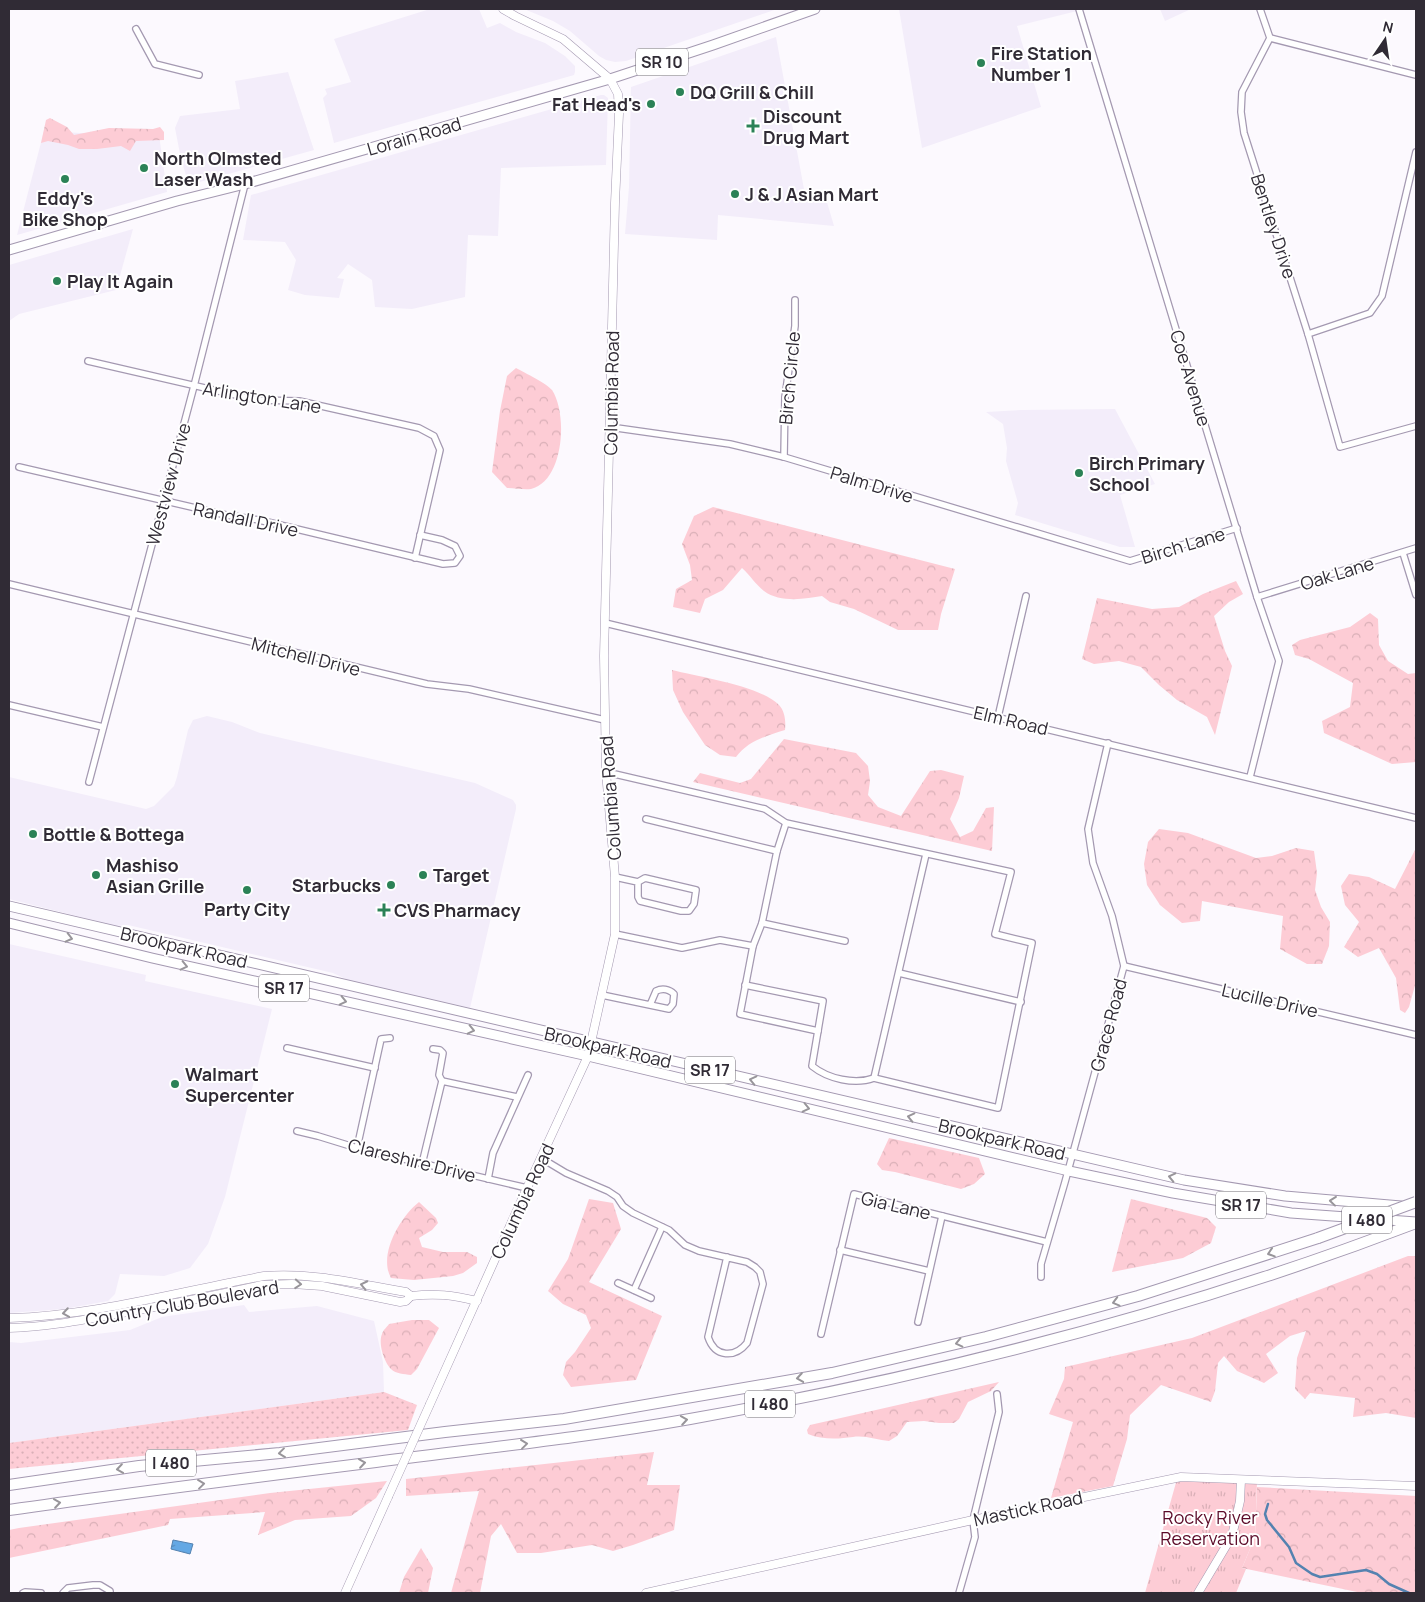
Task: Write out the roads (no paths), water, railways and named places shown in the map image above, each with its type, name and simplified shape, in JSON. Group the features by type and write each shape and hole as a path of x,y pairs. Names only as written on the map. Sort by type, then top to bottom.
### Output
{"highway":[{"name":"I 480","path":"10,1484 139,1466 280,1453 564,1419 832,1373 986,1337 1138,1296 1318,1238 1416,1202"},
{"name":"I 480","path":"9,1510 152,1490 561,1440 689,1419 836,1391 994,1355 1136,1316 1295,1267 1371,1241 1416,1223"}],"main road":[{"name":"Lorain Road","path":"9,250 610,79 713,46 815,9"},
{"name":"Brookpark Road","path":"9,906 1184,1180 1267,1193 1416,1207"},
{"name":"Brookpark Road","path":"9,923 152,958 588,1056 1068,1170 1173,1193 1291,1213 1416,1223"}],"street":[{"name":"Columbia Road","path":"345,1593 588,1056 615,934 615,877 606,772 605,623 618,94 610,79 563,39 503,9"},
{"name":"Coe Avenue","path":"1079,9 1257,597 1279,662 1250,777"},
{"path":"1260,9 1270,38 1416,75"},
{"path":"136,29 155,64 199,75"},
{"name":"Bentley Drive","path":"1270,38 1242,92 1241,112 1244,133 1308,334 1340,447 1416,426"},
{"path":"1308,334 1370,313 1382,296 1416,152"},
{"name":"Westview Drive","path":"88,782 194,386 244,184"},
{"name":"Birch Circle","path":"784,457 785,397 794,326 795,300"},
{"name":"Arlington Lane","path":"88,361 257,400 299,401 418,428 434,436 440,450 420,535"},
{"name":"Palm Drive","path":"610,427 730,444 784,457 1130,561"},
{"name":"Randall Drive","path":"19,467 226,516 259,520 443,564 454,563 460,556 455,546 442,540 420,535"},
{"name":"Birch Lane","path":"1130,561 1237,528"},
{"path":"414,558 420,535"},
{"name":"Oak Lane","path":"1257,597 1416,548"},
{"path":"1403,553 1416,595"},
{"name":"Mitchell Drive","path":"9,584 427,684 469,689 605,720"},
{"path":"998,717 1026,596"},
{"name":"Elm Road","path":"605,623 1416,818"},
{"path":"9,705 103,727"},
{"name":"Grace Road","path":"1041,1277 1041,1264 1124,966 1112,916 1093,863 1088,829 1108,743"},
{"path":"606,772 766,809 786,823 1011,872 995,934 1032,942 998,1108 874,1078 860,1082 819,1072 812,1066 823,1001 745,985"},
{"path":"646,819 777,851"},
{"path":"786,823 777,851 762,923 753,946 740,1014 818,1031"},
{"path":"874,1078 926,854"},
{"path":"615,877 638,882 645,878 696,890 694,904 689,911 640,901 638,898 638,882"},
{"path":"762,923 846,941"},
{"path":"615,934 682,948 720,940 753,946"},
{"name":"Lucille Drive","path":"1124,966 1416,1035"},
{"path":"899,973 1021,1002"},
{"path":"602,995 669,1009 673,1004 674,994 671,991 660,989 656,991 650,1005"},
{"path":"357,1148 381,1039 390,1038"},
{"path":"287,1048 375,1068"},
{"path":"422,1164 442,1081 439,1075 443,1053 440,1050 434,1049"},
{"path":"488,1179 493,1153 528,1075"},
{"path":"442,1081 517,1097"},
{"name":"Clareshire Drive","path":"297,1131 357,1148 527,1188"},
{"path":"541,1158 566,1173 608,1191 617,1197 623,1206 633,1214 669,1230 685,1246 748,1262 760,1272 763,1284 747,1342 741,1350 726,1354 714,1348 708,1337 727,1257"},
{"name":"Gia Lane","path":"821,1334 854,1194 1047,1242"},
{"path":"918,1322 942,1216"},
{"path":"634,1290 662,1227"},
{"path":"840,1250 930,1271"},
{"name":"Country Club Boulevard","path":"9,1318 60,1314 264,1276 286,1274 336,1278 406,1292 411,1296"},
{"path":"618,1282 651,1298"},
{"name":"Country Club Boulevard","path":"9,1328 54,1326 146,1310 262,1285 277,1284 322,1286 392,1301 406,1301 411,1296 435,1293 452,1295 476,1302"},
{"path":"959,1593 975,1537 973,1520 999,1412 997,1394"},
{"name":"Mastick Road","path":"646,1593 973,1520 1181,1477 1416,1486"},
{"path":"1198,1593 1232,1536 1240,1501 1241,1480"},
{"path":"63,1593 68,1588 100,1585 110,1591 110,1593"},
{"path":"23,1593 41,1593"}],"water":[{"path":"173,1540 193,1544 190,1554 171,1549"}],"waterway":[{"path":"1268,1504 1265,1514 1267,1520 1289,1547 1296,1563 1312,1574 1320,1577 1366,1570 1377,1574 1389,1584 1409,1593"}],"place":[{"name":"Fire Station Number 1","path":"981,63"},
{"name":"DQ Grill & Chill","path":"680,92"},
{"name":"Fat Head's","path":"651,104"},
{"name":"Discount Drug Mart","path":"753,126"},
{"name":"North Olmsted Laser Wash","path":"144,168"},
{"name":"Eddy's Bike Shop","path":"65,179"},
{"name":"J & J Asian Mart","path":"735,194"},
{"name":"Play It Again","path":"57,281"},
{"name":"Birch Primary School","path":"1079,473"},
{"name":"Bottle & Bottega","path":"33,834"},
{"name":"Mashiso Asian Grille","path":"96,875"},
{"name":"Target","path":"423,875"},
{"name":"Starbucks","path":"391,885"},
{"name":"Party City","path":"247,890"},
{"name":"CVS Pharmacy","path":"384,910"},
{"name":"Walmart Supercenter","path":"175,1084"}],"park label":[{"name":"Rocky River Reservation","path":"1210,1527"}]}
